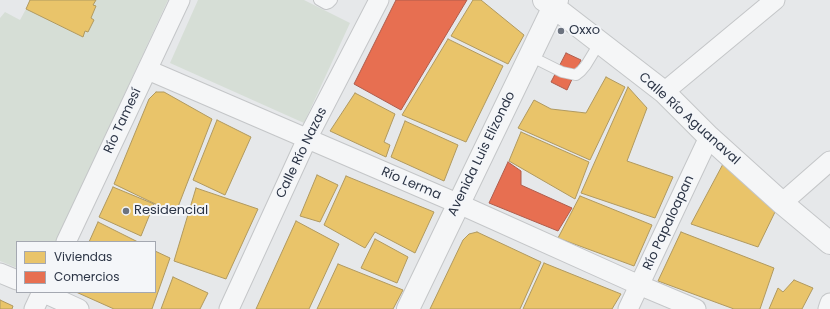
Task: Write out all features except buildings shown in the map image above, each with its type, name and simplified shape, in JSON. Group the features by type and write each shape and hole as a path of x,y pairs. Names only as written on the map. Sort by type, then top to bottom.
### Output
{"street":[{"name":"Río Tamesí","path":"66,241 180,0"},
{"name":"Calle Río Nazas","path":"229,309 307,139 379,0"},
{"path":"664,92 775,0"},
{"name":"Calle Río Aguanaval","path":"552,2 664,92 709,137 782,203 830,243"},
{"name":"Avenida Luis Elizondo","path":"408,309 530,56 552,2"},
{"name":"Río Lerma","path":"148,70 459,204 696,309"},
{"name":"Río Papaloapan","path":"628,309 709,137"},
{"path":"782,203 830,161"},
{"path":"0,273 16,280"},
{"path":"34,309 42,293"},
{"path":"44,293 79,309"},
{"path":"828,309 830,303"}],"lane":[{"path":"319,0 326,4 329,4 332,0"},
{"path":"530,56 562,72 576,75 581,71 600,42"}],"shaded area":[{"path":"96,0 168,0 56,241 16,241 16,268 0,261 0,18 5,12 20,20 26,9 83,37 85,31 88,32 94,20 91,18 96,7 93,5"},
{"path":"198,0 304,0 350,23 304,123 170,63"}],"place":[{"name":"Oxxo","path":"561,31"},
{"name":"Residencial","path":"126,211"}]}
